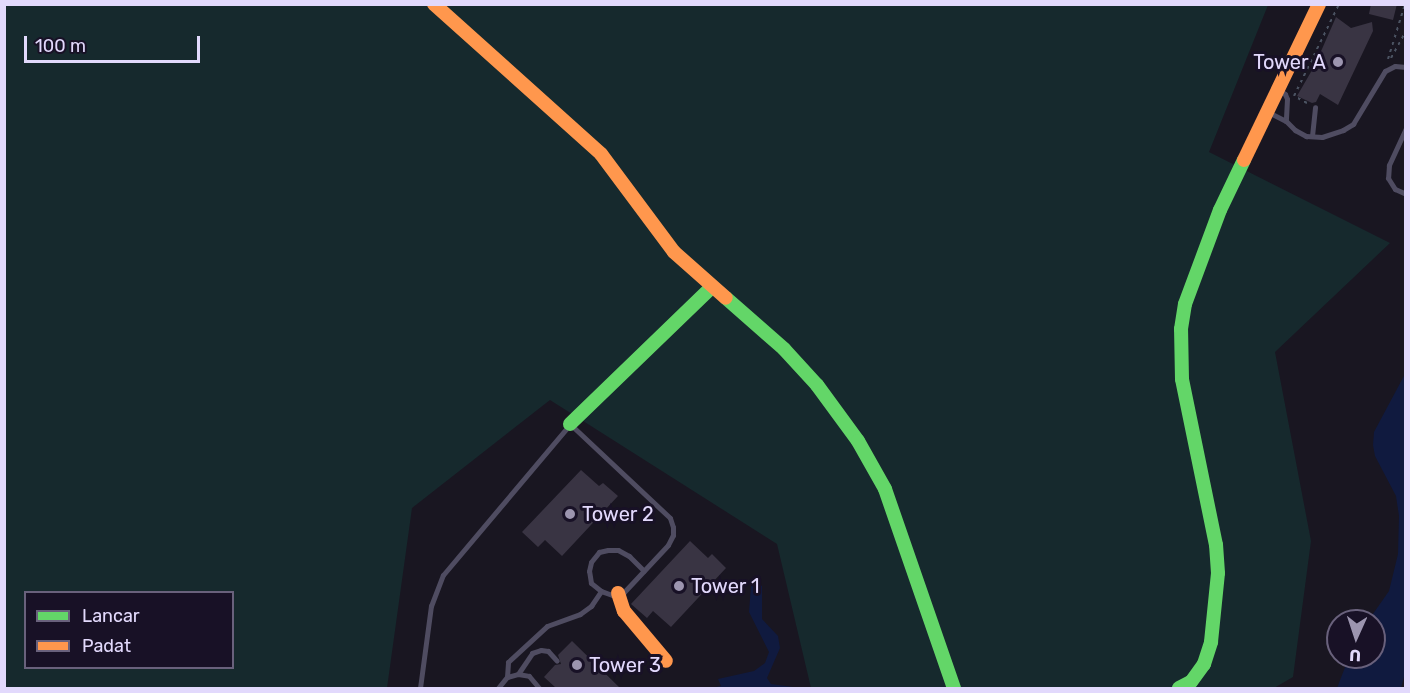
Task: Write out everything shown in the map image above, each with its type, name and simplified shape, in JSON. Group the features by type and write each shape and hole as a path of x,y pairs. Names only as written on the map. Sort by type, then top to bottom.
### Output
{"street":[{"path":"434,4 601,154 674,252 784,349 817,385 858,441 885,489 954,688"},
{"path":"1179,688 1191,682 1204,664 1211,642 1218,573 1216,545 1182,379 1181,329 1185,304 1220,210 1319,4"},
{"path":"570,424 712,287"},
{"path":"618,593 624,611 666,661"}],"lane":[{"path":"1266,111 1286,121 1295,130 1312,136 1322,136 1353,124 1385,71 1395,66 1406,67"},
{"path":"1278,89 1285,94 1287,99 1286,121"},
{"path":"1312,136 1315,107"},
{"path":"1406,128 1389,165 1388,178 1395,189 1406,194"},
{"path":"420,688 431,606 443,575 570,424 670,518 674,535 644,571 624,592 601,591 591,583 589,571 591,562 599,552 618,550 644,571"},
{"path":"507,677 508,662 547,626 580,614 591,606 601,591"},
{"path":"518,674 524,661 532,653 541,650 548,651 557,661"},
{"path":"498,688 507,677 518,674 529,676 539,688"}],"path":[{"path":"1315,107 1294,96 1339,4"},
{"path":"1385,71 1406,4"},
{"path":"1385,71 1406,31"}],"green space":[{"path":"4,5 1268,5 1209,152 1390,243 1275,352 1311,541 1293,677 1274,688 811,688 777,544 550,400 412,508 387,688 5,688"}],"water":[{"path":"1405,374 1405,673 1401,688 1337,688 1344,669 1386,669 1386,609 1376,609 1389,591 1398,554 1399,516 1396,496 1375,456 1374,432"},
{"path":"756,582 762,586 762,619 778,636 780,648 767,678 771,684 801,688 711,688 721,686 718,679 754,671 765,663 769,652 749,612 751,586"}],"building":[{"path":"1371,4 1397,4 1393,20 1369,14"},
{"name":"Tower A","path":"1336,17 1351,28 1372,22 1373,31 1338,105 1320,94 1316,102 1312,103 1297,96 1315,65"},
{"name":"Tower 2","path":"581,470 599,486 603,483 618,496 562,556 545,540 538,547 522,532"},
{"name":"Tower 1","path":"690,541 708,558 712,554 726,568 671,627 653,611 647,618 631,604"},
{"name":"Tower 3","path":"572,641 620,688 556,688 544,677 555,665 561,664 558,655"}],"traffic: fast":[{"path":"1179,688 1191,682 1204,664 1211,642 1218,573 1216,545 1182,379 1181,329 1185,304 1220,210 1244,160"},
{"path":"570,424 712,287"},
{"path":"726,298 784,349 817,385 858,441 885,489 954,688"}],"traffic: slow":[{"path":"434,4 601,154 674,252 726,298"},
{"path":"1244,160 1319,4"},
{"path":"618,593 624,611 666,661"}],"place":[{"name":"Tower A","path":"1338,62"},
{"name":"Tower 2","path":"570,514"},
{"name":"Tower 1","path":"679,586"},
{"name":"Tower 3","path":"577,665"}]}
